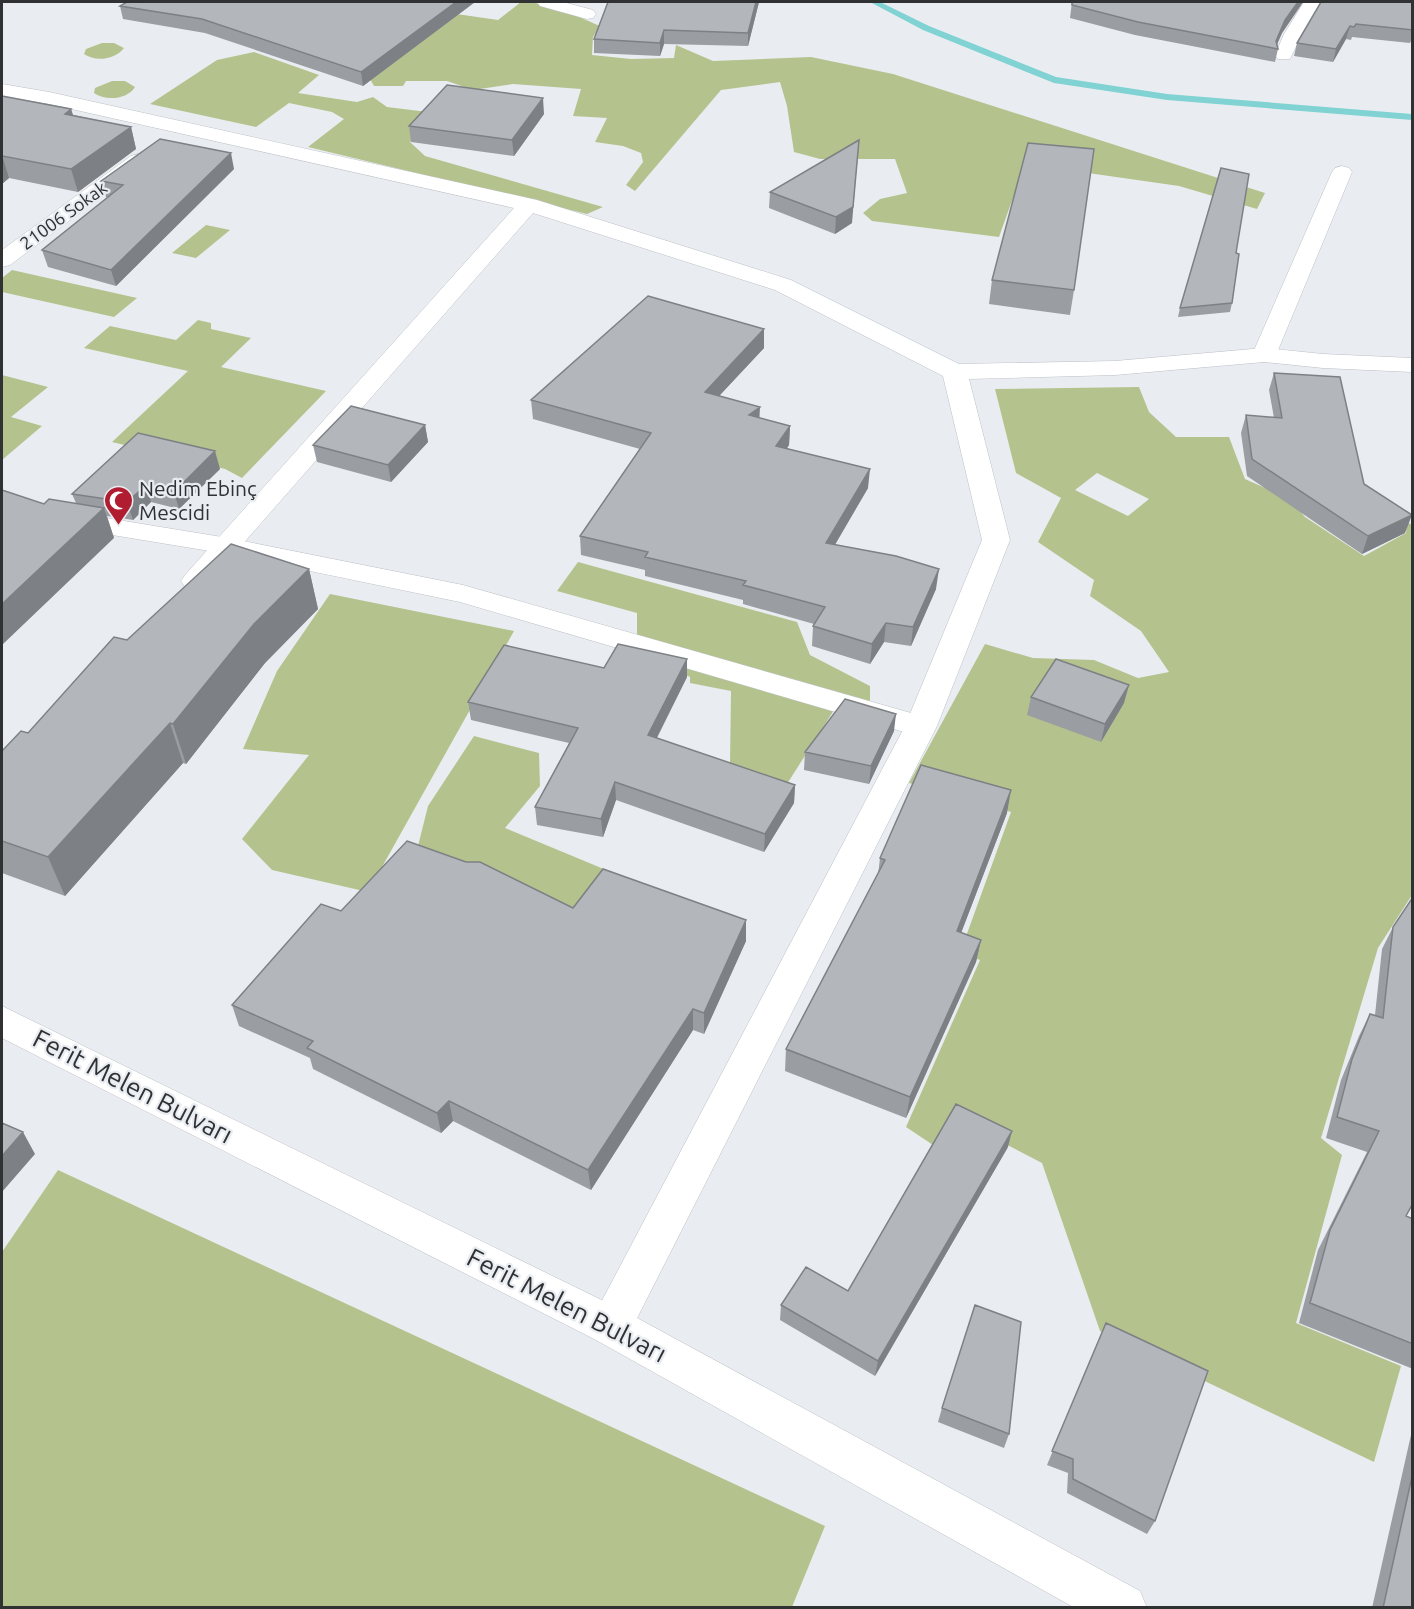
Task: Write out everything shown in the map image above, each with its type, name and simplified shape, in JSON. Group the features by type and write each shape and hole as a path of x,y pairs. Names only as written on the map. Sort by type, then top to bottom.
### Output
{"street":[{"path":"2,90 529,205 783,285 955,372 1114,368 1264,355 1323,362 1413,365"},
{"name":"21006 Sokak","path":"2,260 182,129"},
{"path":"180,597 228,546 362,390 529,205"},
{"path":"611,1326 921,726 996,540 955,372"},
{"name":"Ferit Melen Bulvarı","path":"2,1021 611,1326 1123,1608"}],"lane":[{"path":"546,2 587,14"},
{"path":"1284,55 1293,34 1313,2"},
{"path":"1264,355 1342,172"},
{"path":"2,506 15,511 228,546 463,594 921,726"}],"green space":[{"path":"521,2 551,7 600,26 593,37 592,55 631,59 674,58 676,45 713,61 811,57 893,74 1265,193 1257,209 1179,186 1025,164 999,237 872,221 863,213 880,199 907,193 895,159 820,159 794,152 787,106 780,82 721,90 635,191 626,185 643,162 641,153 623,146 595,142 607,118 573,116 581,89 513,84 473,90 447,81 406,81 403,86 374,86 354,51 429,10 498,20"},
{"path":"102,43 114,43 124,48 116,55 99,59 84,54 86,49"},
{"path":"254,52 319,75 298,93 357,102 373,97 387,107 436,113 410,142 425,156 603,207 587,214 308,147 344,119 332,112 289,103 256,127 150,104 217,60"},
{"path":"112,81 125,81 135,87 127,95 116,98 99,96 94,93 95,88"},
{"path":"206,225 230,230 196,258 172,253"},
{"path":"12,270 137,298 114,317 2,292 2,278"},
{"path":"198,320 211,323 211,329 251,338 221,367 326,391 242,478 225,469 112,442 188,371 84,348 110,326 176,340"},
{"path":"2,375 48,387 11,417 42,426 2,460"},
{"path":"1139,387 1149,412 1176,437 1229,437 1245,479 1290,499 1305,517 1364,556 1406,533 1407,522 1412,525 1412,895 1378,948 1321,1138 1342,1155 1296,1323 1401,1366 1374,1462 1100,1331 1042,1163 952,1116 933,1145 906,1127 980,960 960,953 1011,812 909,783 985,644 1033,658 1094,660 1138,678 1169,672 1141,631 1090,596 1094,580 1038,542 1061,498 1016,473 995,389","holes":["1097,473 1149,499 1128,516 1075,490"]},
{"path":"578,562 797,622 810,655 870,686 870,707 637,637 637,613 557,591"},
{"path":"330,594 514,631 368,892 272,870 242,839 309,755 243,749 277,671"},
{"path":"674,658 834,710 787,784 730,765 731,691 690,683 690,677 677,671"},
{"path":"474,736 539,753 540,786 505,828 611,872 535,974 416,854 428,806"},
{"path":"58,1170 825,1526 792,1607 2,1607 2,1252"}],"building":[{"path":"127,2 456,2 361,72 202,19 120,6"},
{"path":"608,2 756,2 748,33 664,30 660,43 594,39"},
{"path":"1072,2 1298,2 1285,20 1276,41 1278,49 1138,22 1072,5"},
{"path":"1321,2 1413,2 1413,30 1356,24 1354,27 1350,26 1336,49 1297,43"},
{"path":"447,85 543,98 512,140 409,126"},
{"path":"2,96 71,109 65,114 131,127 71,169 2,156"},
{"path":"160,139 231,153 111,270 42,250 123,185 101,181"},
{"path":"859,140 853,207 836,217 770,192"},
{"path":"1028,143 1094,149 1074,290 992,280"},
{"path":"1221,168 1249,174 1236,253 1239,254 1232,303 1180,308"},
{"path":"648,296 764,329 705,392 760,407 749,415 790,426 776,446 870,469 826,543 896,556 939,569 913,627 886,623 872,644 813,626 825,607 743,585 746,581 645,557 648,552 580,536 651,433 531,400"},
{"path":"1274,373 1340,377 1364,484 1412,515 1368,536 1252,459 1246,415 1282,418"},
{"path":"351,406 425,425 388,465 313,445"},
{"path":"138,433 215,451 174,492 146,485 127,502 72,494"},
{"path":"2,490 44,504 49,499 104,508 2,604"},
{"path":"231,544 309,569 254,624 173,724 170,723 48,857 2,841 2,751 21,731 28,733 114,637 127,640"},
{"path":"618,644 687,659 648,735 795,785 765,834 615,782 601,819 535,807 578,728 468,702 504,645 604,668"},
{"path":"1056,659 1129,685 1105,724 1031,697"},
{"path":"845,699 896,714 871,766 805,752"},
{"path":"921,765 1011,790 957,931 981,940 910,1097 786,1049 885,860 880,858"},
{"path":"407,841 466,862 480,862 573,908 603,869 746,920 704,1013 693,1009 588,1170 449,1101 437,1113 307,1048 313,1041 232,1005 321,904 341,911"},
{"path":"1413,897 1413,1203 1406,1216 1413,1219 1413,1344 1310,1303 1330,1230 1379,1131 1337,1117 1352,1059 1370,1014 1383,1018 1393,927"},
{"path":"956,1104 1012,1131 878,1361 781,1305 806,1267 848,1291"},
{"path":"2,1123 23,1132 2,1156"},
{"path":"975,1305 1021,1322 1009,1434 942,1408"},
{"path":"1106,1323 1208,1371 1155,1521 1073,1479 1073,1459 1052,1451"},
{"path":"1413,1472 1413,1608 1383,1608"}],"waterway":[{"path":"874,2 926,28 1054,80 1167,97 1412,117"}],"place":[{"name":"Nedim Ebinç Mescidi","path":"118,526"}]}
